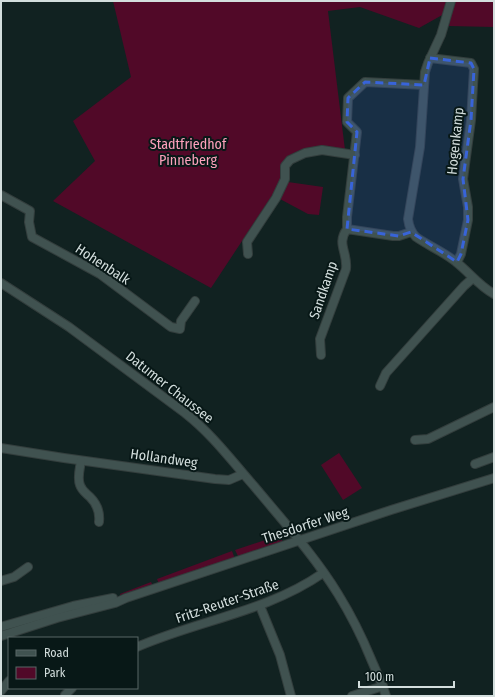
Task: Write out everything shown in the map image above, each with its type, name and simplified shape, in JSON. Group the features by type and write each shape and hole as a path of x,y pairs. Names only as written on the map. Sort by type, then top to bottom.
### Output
{"street":[{"path":"451,1 441,35 425,72 420,147 408,220 411,232 423,242 457,262 473,278 494,294"},
{"name":"Hogenkamp","path":"430,58 470,63 474,69 471,120 463,179 468,207 468,220 463,248 457,262"},
{"name":"Sandkamp","path":"321,355 320,340 346,269 347,260 342,247 342,240 347,229 347,217 357,132 347,122 348,98 365,82 424,85"},
{"path":"248,254 247,242 276,198 285,179 285,166 290,160 305,153 322,150 355,155"},
{"name":"Hohenbalk","path":"1,195 30,211 32,237 100,274 171,327 180,329 180,321 195,301"},
{"path":"347,229 393,236 399,236 411,232"},
{"path":"380,386 386,373 464,286 473,278"},
{"name":"Datumer Chaussee","path":"2,285 69,327 195,421 215,440 299,540 338,594 354,622 383,686 386,696"},
{"path":"415,440 428,439 494,407"},
{"name":"Hollandweg","path":"1,448 81,461 215,479 229,480 243,474"},
{"path":"475,464 494,457"},
{"path":"81,461 78,479 79,485 95,503 100,515 99,522"},
{"name":"Thesdorfer Weg","path":"1,636 57,618 115,603 299,540 494,478"},
{"path":"1,581 14,577 28,567"},
{"name":"Fritz-Reuter-Straße","path":"138,647 260,606 296,590 323,573"},
{"name":"Thesdorfer Weg","path":"1,627 73,606 118,597 126,598"},
{"path":"260,606 280,655 292,696"},
{"path":"1,691 8,682"},
{"path":"352,696 383,686"}],"highlighted area":[{"path":"430,58 471,63 474,69 471,120 463,179 468,220 461,254 457,262 411,232 399,236 347,229 357,132 347,122 348,98 365,82 424,85"}],"green space":[{"name":"Stadtfriedhof Pinneberg","path":"113,1 448,1 444,14 419,28 360,7 328,11 345,150 321,146 300,150 288,156 281,165 281,179 277,188 211,288 53,201 95,161 73,121 131,77"},
{"path":"454,1 494,1 494,27 449,26"},
{"path":"288,182 323,187 319,215 308,214 280,199"},
{"path":"339,453 362,488 343,500 321,465"},
{"path":"277,536 281,538 283,542 239,558 235,550"},
{"path":"232,551 235,559 159,584 157,579"},
{"path":"151,582 153,586 120,595 120,594"}]}
